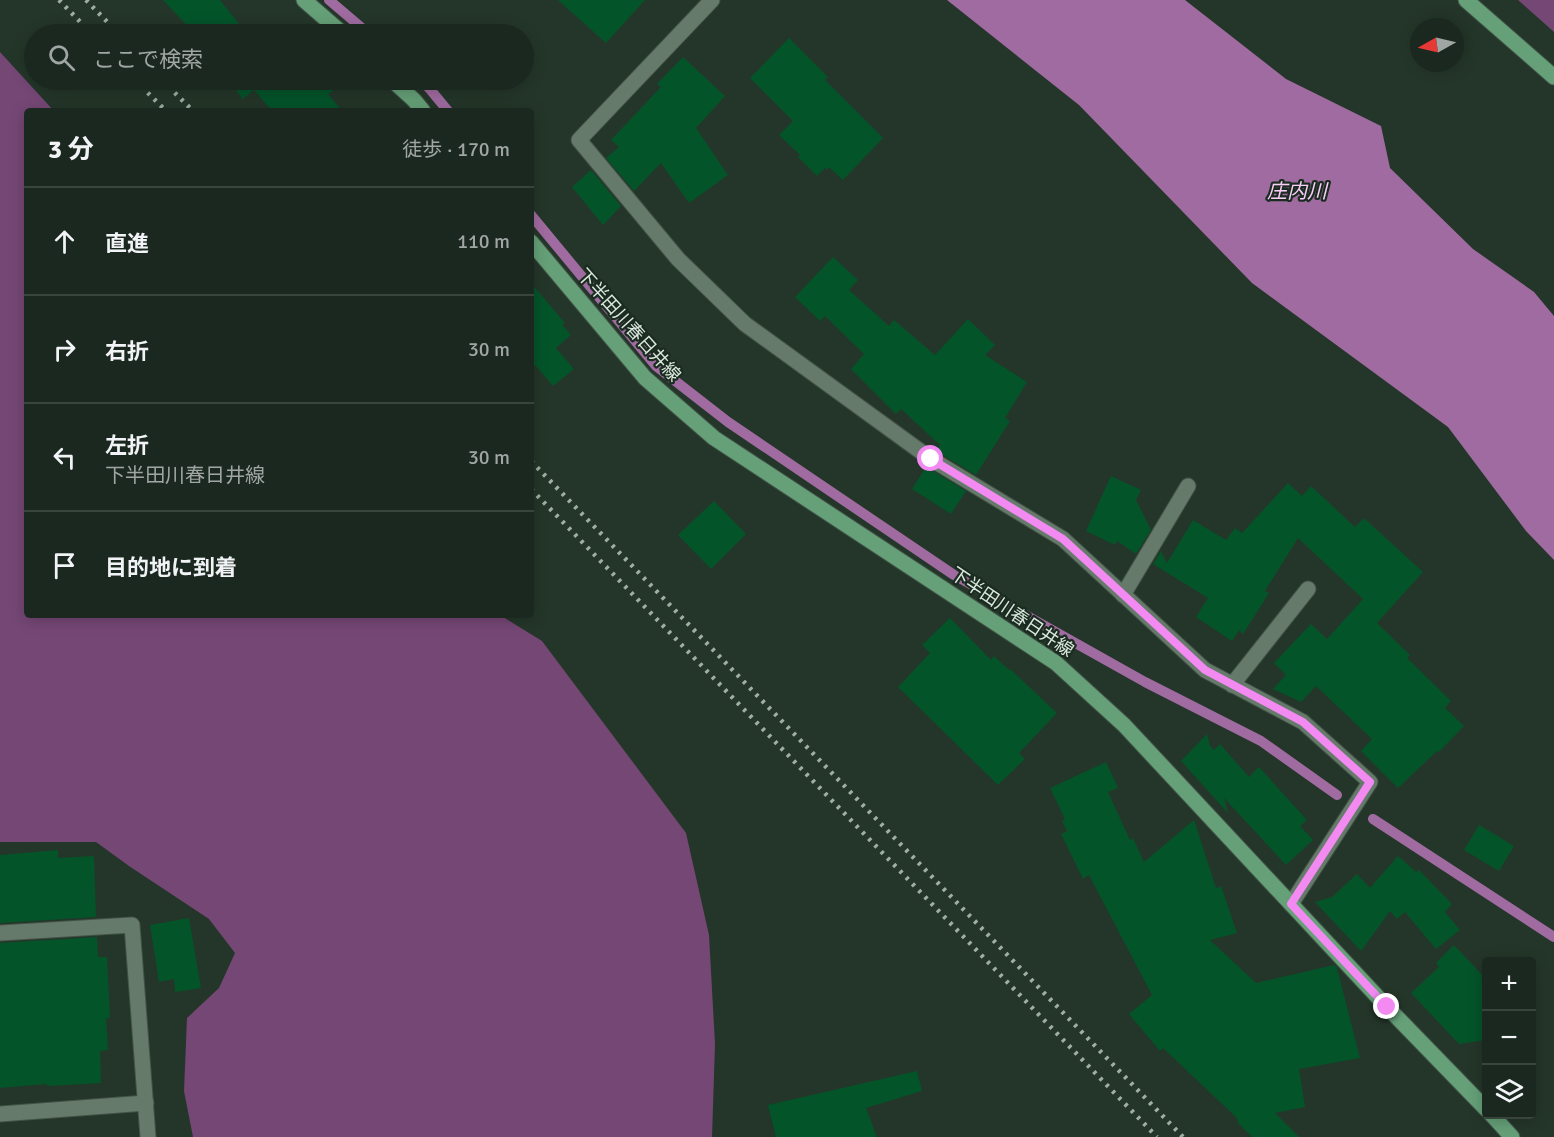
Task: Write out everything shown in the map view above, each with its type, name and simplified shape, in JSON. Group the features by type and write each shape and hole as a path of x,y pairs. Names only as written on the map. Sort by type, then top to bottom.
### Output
{"main road":[{"path":"304,0 332,24"},
{"path":"1466,0 1554,77"},
{"path":"403,90 421,108"},
{"name":"下半田川春日井線","path":"534,246 645,378 714,438 1056,663 1124,725 1387,1007 1482,1105"},
{"path":"1498,1125 1512,1137"}],"street":[{"path":"712,0 579,140 678,259 745,324 931,459 1063,539 1205,670 1303,722 1370,782 1291,904"},
{"path":"1123,595 1188,486"},
{"path":"1232,684 1308,589"},
{"path":"0,933 132,926 148,1137"},
{"path":"0,1114 146,1104"}],"shaded area":[{"path":"1518,0 1554,0 1554,32"},
{"path":"0,52 24,78 24,90 35,90 51,108 24,108 24,618 505,618 542,641 686,833 709,935 715,1044 712,1137 193,1137 184,1091 187,1018 219,988 235,953 209,919 96,842 0,842"}],"water":[{"name":"庄内川","path":"947,0 1185,0 1286,79 1381,126 1390,168 1473,249 1534,292 1554,316 1554,560 1526,531 1448,427 1252,283 1079,105"}],"building":[{"path":"163,0 220,0 239,24 186,24"},
{"path":"558,0 645,0 606,43"},
{"path":"789,38 828,77 825,80 883,138 843,180 829,167 817,176 798,157 800,155 779,135 793,121 750,78"},
{"path":"683,57 725,96 696,128 728,175 689,203 661,163 634,191 606,158 619,147 611,140 661,87 657,84"},
{"path":"236,90 254,90 243,99"},
{"path":"254,90 334,90 328,94 340,108 269,108"},
{"path":"591,170 621,206 603,225 572,187"},
{"path":"833,257 858,280 849,290 889,326 894,320 935,355 968,319 995,345 985,355 1027,382 1005,418 1010,421 976,475 936,451 940,445 901,409 896,414 851,369 864,354 825,316 820,321 795,297"},
{"path":"534,287 565,323 562,324 571,335 556,348 574,369 553,386 535,365"},
{"path":"926,467 966,491 951,514 912,489"},
{"path":"1111,476 1141,490 1136,500 1151,530 1136,554 1117,541 1115,545 1086,531"},
{"path":"1288,483 1302,496 1311,486 1355,527 1364,518 1423,572 1377,623 1410,655 1407,658 1451,701 1445,708 1464,726 1439,752 1437,751 1398,788 1361,751 1372,739 1316,686 1301,702 1273,689 1286,675 1274,663 1311,624 1327,639 1363,599 1298,538 1265,591 1269,593 1243,634 1239,630 1232,641 1196,617 1208,598 1153,564 1161,551 1167,563 1193,520 1226,540 1235,528 1242,533"},
{"path":"714,501 746,534 711,569 678,535"},
{"path":"950,618 991,660 994,656 1057,713 1019,753 1025,759 998,785 898,687 930,653 922,645"},
{"path":"1207,734 1210,746 1214,750 1220,744 1249,777 1259,767 1307,820 1300,826 1313,840 1286,865 1224,798 1228,813 1181,761"},
{"path":"1106,762 1118,788 1108,792 1130,840 1133,838 1144,862 1194,820 1216,888 1221,886 1237,933 1210,940 1256,983 1334,965 1337,968 1360,1058 1299,1069 1305,1107 1275,1113 1299,1137 1252,1137 1238,1123 1237,1118 1163,1048 1160,1051 1129,1014 1152,995 1089,875 1083,879 1061,834 1067,831 1062,821 1065,819 1050,788"},
{"path":"1479,825 1514,846 1499,871 1464,850"},
{"path":"58,850 58,858 94,856 96,917 0,923 0,855"},
{"path":"1398,856 1416,872 1419,870 1452,904 1445,912 1460,930 1436,949 1405,912 1397,919 1390,911 1361,951 1315,902 1332,897 1357,874 1370,888"},
{"path":"189,918 201,988 175,992 174,979 159,982 150,925"},
{"path":"97,937 98,957 107,957 110,1018 106,1018 108,1050 100,1051 101,1083 0,1088 0,943"},
{"path":"1454,945 1482,975 1482,1041 1459,1044 1411,993 1439,967 1436,963"},
{"path":"917,1071 922,1091 866,1108 877,1137 776,1137 768,1105"}],"waterway":[{"path":"329,0 357,24"},
{"path":"431,90 446,108"},
{"path":"534,219 656,366 728,422 954,575 1145,682 1261,741 1337,795"},
{"path":"1373,819 1554,937"}],"railway":[{"path":"59,0 82,24"},
{"path":"86,0 109,24"},
{"path":"145,90 163,108"},
{"path":"172,90 190,108"},
{"path":"534,464 1183,1137"},
{"path":"534,492 1157,1137"}],"route":[{"path":"931,459 1063,539 1205,670 1303,722 1370,782 1291,904 1387,1007"}]}
